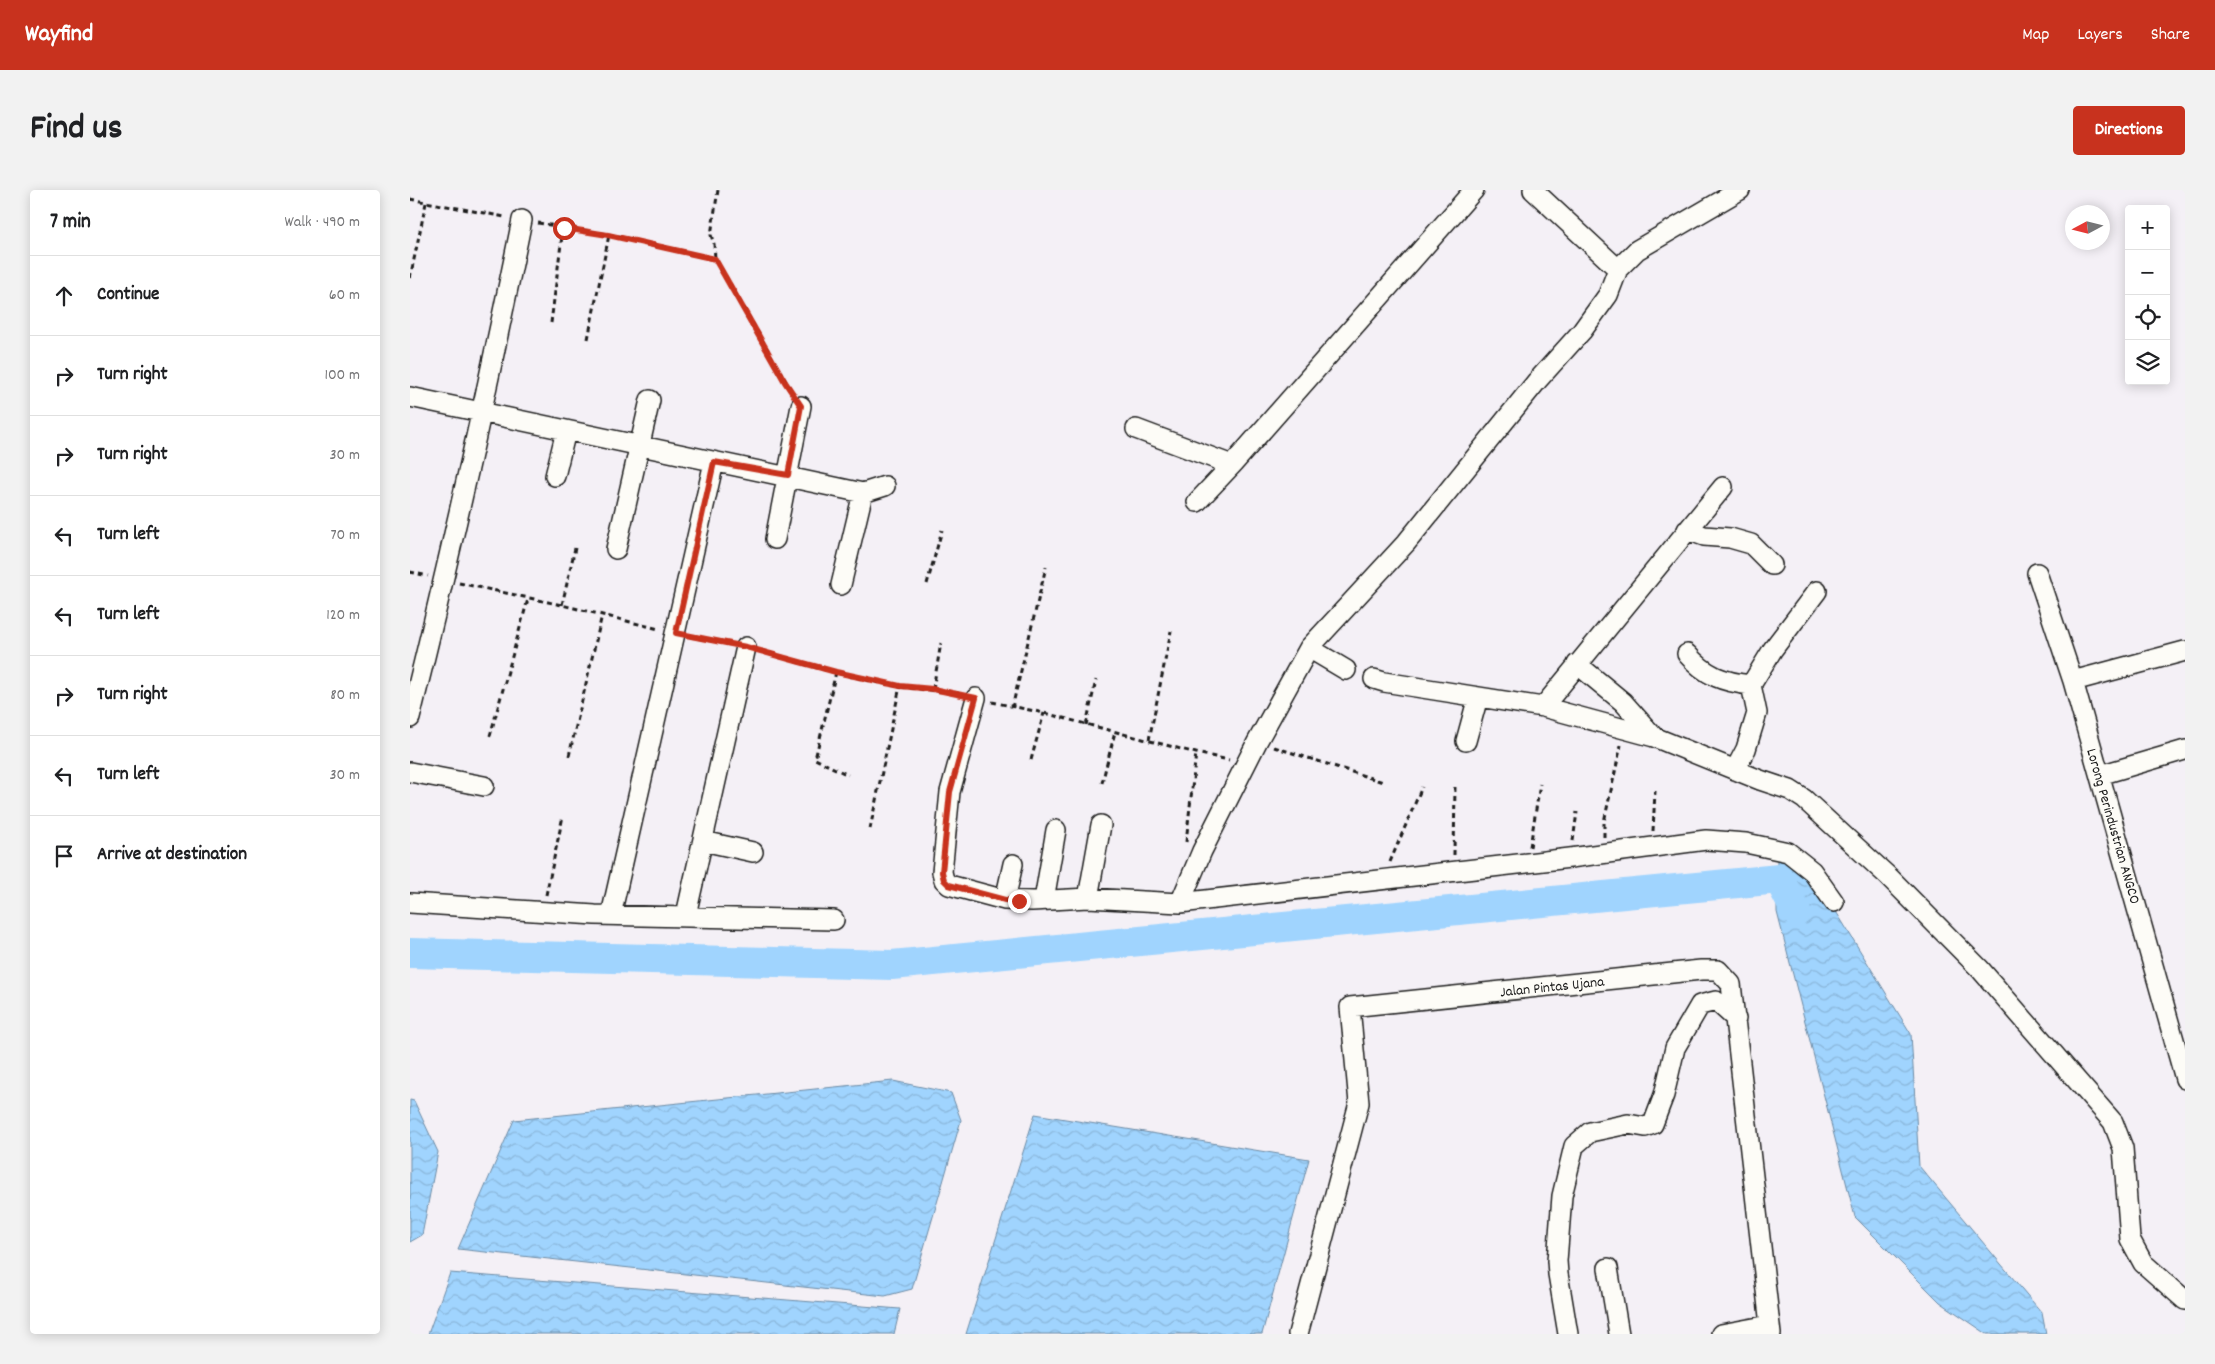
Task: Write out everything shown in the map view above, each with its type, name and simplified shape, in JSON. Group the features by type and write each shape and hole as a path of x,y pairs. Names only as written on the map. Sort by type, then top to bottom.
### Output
{"street":[{"path":"1197,502 1232,465 1474,190"},
{"path":"1533,190 1618,269"},
{"path":"1180,902 1202,851 1257,742 1309,648 1406,543 1536,381 1582,332 1608,295 1618,269 1637,250 1740,190"},
{"path":"410,718 445,580 483,412 522,220"},
{"path":"410,397 566,431 639,444 714,462 788,475 863,493 885,486"},
{"path":"616,549 650,400"},
{"path":"775,539 801,406"},
{"path":"1136,429 1232,465"},
{"path":"555,476 566,431"},
{"path":"611,915 714,462"},
{"path":"1543,707 1722,487"},
{"path":"841,585 863,493"},
{"path":"1687,530 1704,536 1741,540 1751,544 1772,565"},
{"name":"Lorong Perindustrian ANGCO","path":"2037,574 2073,681 2185,1080"},
{"path":"1735,770 1746,749 1756,712 1751,685 1773,649 1817,591"},
{"path":"686,915 746,647"},
{"path":"1309,648 1346,670"},
{"path":"2073,681 2185,650"},
{"path":"1687,654 1700,669 1728,683 1751,685"},
{"path":"1577,664 1623,702 1654,737"},
{"path":"1374,679 1543,707 1654,737 1790,790 1811,806 1889,877 1980,969 2113,1122 2123,1148 2130,1239 2143,1263 2185,1300"},
{"path":"1466,741 1478,697"},
{"path":"976,698 950,792 942,872 944,880 949,885 1005,900 1088,898 1180,902 1570,858 1706,840 1746,843 1788,852 1812,871 1834,902"},
{"path":"2100,776 2185,750"},
{"path":"410,772 484,786"},
{"path":"1088,898 1101,825"},
{"path":"1044,900 1056,830"},
{"path":"703,841 753,852"},
{"path":"1005,900 1013,864"},
{"path":"410,903 611,915 686,915 834,920"},
{"name":"Jalan Pintas Ujana","path":"1298,1334 1359,1103 1350,1007 1701,970 1718,970 1731,984 1771,1329"},
{"path":"1568,1334 1557,1261 1562,1196 1574,1146 1590,1132 1628,1124 1645,1126 1654,1124 1664,1095 1675,1048 1700,1005 1716,1001 1736,1019"},
{"path":"1608,1268 1619,1334"},
{"path":"1721,1334 1771,1329"}],"path":[{"path":"718,190 711,235 715,259 785,382 801,406"},
{"path":"410,199 608,235 715,259"},
{"path":"410,278 426,203"},
{"path":"551,323 564,228"},
{"path":"588,339 608,235"},
{"path":"927,584 942,530"},
{"path":"562,605 575,548"},
{"path":"1012,708 1046,567"},
{"path":"445,580 562,605 676,633 746,647 836,672 900,686 933,689 1012,708 1044,713 1196,753 1247,764"},
{"path":"490,736 528,599"},
{"path":"569,756 602,615"},
{"path":"1149,740 1171,631"},
{"path":"933,689 941,643"},
{"path":"836,672 815,759 848,775"},
{"path":"1086,725 1096,680"},
{"path":"870,828 900,686"},
{"path":"1031,760 1044,713"},
{"path":"1604,822 1625,730"},
{"path":"1102,783 1115,732"},
{"path":"1257,742 1383,782"},
{"path":"1186,847 1196,753"},
{"path":"1527,863 1540,784"},
{"path":"1454,870 1455,785"},
{"path":"1383,879 1422,786"},
{"path":"1643,849 1653,831 1655,791"},
{"path":"1570,858 1577,812"},
{"path":"538,911 545,900 563,816"}],"water":[{"path":"1777,851 1813,874 1911,1034 1919,1166 2042,1313 2046,1334 1987,1334 1940,1302 1855,1217 1777,912"},
{"path":"893,1081 951,1093 961,1120 912,1289 885,1296 458,1249 514,1120"},
{"path":"410,1100 414,1101 438,1152 422,1235 410,1242"},
{"path":"1035,1114 1309,1159 1262,1334 966,1334"},
{"path":"450,1273 900,1309 894,1334 428,1334"}],"waterway":[{"path":"410,953 892,965 1779,879 1796,912"}],"route":[{"path":"564,228 608,235 715,259 785,382 801,406 788,475 714,462 676,633 746,647 836,672 900,686 933,689 976,698 950,792 942,872 944,880 949,885 1005,900 1019,901"}]}
